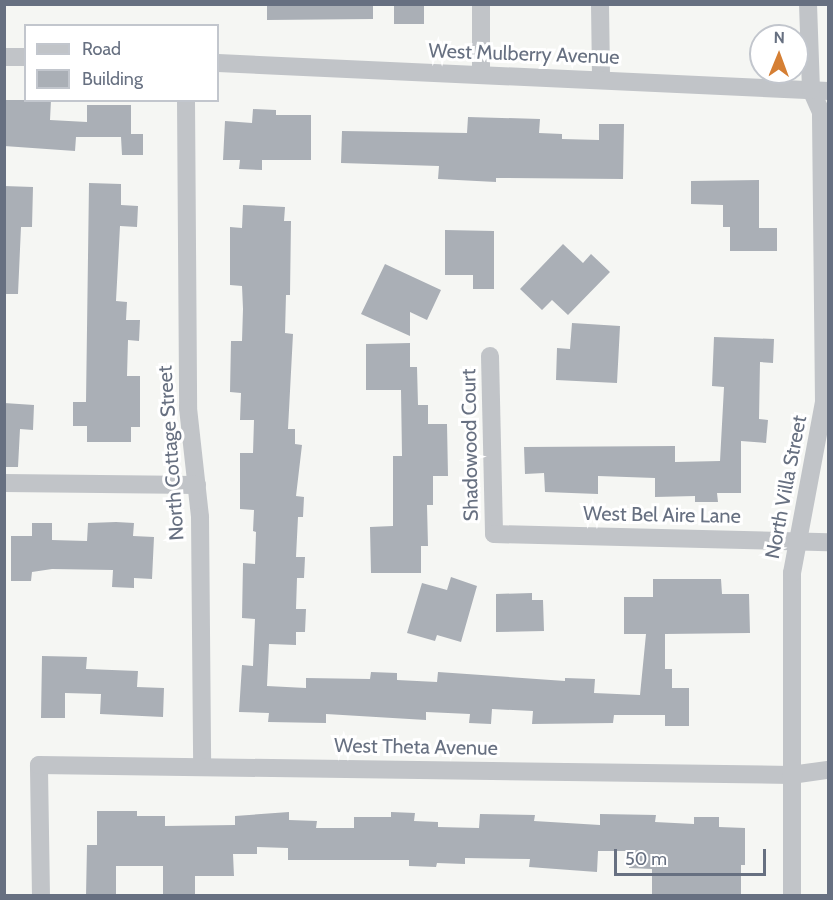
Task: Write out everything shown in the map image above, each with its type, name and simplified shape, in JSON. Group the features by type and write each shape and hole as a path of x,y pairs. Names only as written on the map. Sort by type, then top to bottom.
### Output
{"street":[{"path":"481,4 482,75"},
{"path":"600,4 601,80"},
{"name":"North Villa Street","path":"792,896 790,609 795,541 820,439 824,402 821,112 808,4"},
{"path":"4,57 24,57"},
{"name":"West Mulberry Avenue","path":"219,63 820,91"},
{"name":"North Cottage Street","path":"186,102 188,408 197,485 202,767"},
{"name":"Shadowood Court","path":"490,356 494,534"},
{"path":"4,483 197,485"},
{"name":"West Bel Aire Lane","path":"494,534 828,542"},
{"name":"West Theta Avenue","path":"41,896 39,765 791,775 828,770"}],"building":[{"path":"267,4 373,4 373,19 267,20"},
{"path":"394,4 424,4 424,24 394,24"},
{"path":"4,100 51,102 50,120 87,122 87,105 131,105 131,134 143,134 143,155 122,155 121,137 76,137 75,151 4,146"},
{"path":"253,109 276,110 276,115 311,115 311,160 262,160 262,170 239,169 240,160 223,160 225,121 252,123"},
{"path":"468,117 540,119 539,133 562,134 562,139 599,140 599,124 624,124 623,179 496,178 496,182 438,179 439,166 341,163 342,131 467,133"},
{"path":"759,180 759,228 777,228 777,251 730,251 730,227 723,227 723,205 691,204 691,181"},
{"path":"89,183 121,184 121,205 138,206 137,227 120,226 116,301 127,302 126,320 140,320 139,341 128,340 127,376 140,376 140,427 131,427 131,442 87,442 87,426 73,426 73,402 86,402"},
{"path":"4,186 33,187 32,227 21,227 18,294 4,294"},
{"path":"243,205 285,207 284,221 291,221 290,295 286,295 285,333 293,334 288,429 295,429 295,444 302,445 296,496 304,497 303,517 298,517 296,557 305,557 304,578 297,578 296,609 306,609 305,632 296,632 296,645 269,644 267,686 306,688 306,678 370,679 371,672 397,673 397,680 437,682 438,672 565,681 565,678 595,679 594,693 640,695 646,634 624,634 624,597 653,597 653,579 721,579 722,594 749,594 750,633 665,634 665,669 672,669 672,688 689,688 689,726 665,726 665,715 614,715 613,723 532,724 533,711 492,709 491,724 469,723 470,714 426,712 426,720 326,714 326,723 268,722 269,713 239,712 242,665 253,666 255,619 242,618 243,563 255,564 256,532 253,531 254,510 240,509 240,453 253,453 254,420 240,420 241,393 230,392 231,341 242,341 243,309 242,286 230,285 230,227 242,228"},
{"path":"445,230 494,231 494,289 473,289 473,275 445,275"},
{"path":"563,244 583,263 591,254 610,272 568,315 552,300 542,310 520,289"},
{"path":"385,264 441,290 427,320 410,312 410,336 361,314"},
{"path":"572,323 620,326 617,383 556,380 557,348 570,349"},
{"path":"714,337 774,339 773,363 760,362 759,419 768,420 766,443 741,441 741,493 717,493 718,502 695,502 695,496 655,497 655,478 598,476 598,494 545,492 544,473 525,474 524,447 675,446 675,462 720,461 724,387 712,386"},
{"path":"410,343 410,367 417,367 418,405 428,405 428,424 447,424 448,476 433,476 433,505 427,505 428,546 421,546 421,573 371,573 370,527 393,526 393,456 402,456 401,390 366,390 366,344"},
{"path":"4,403 34,405 33,430 20,429 18,467 4,467"},
{"path":"32,523 52,523 52,540 87,541 88,523 134,523 133,536 154,537 152,579 134,578 134,588 112,587 113,570 52,569 32,572 31,581 11,581 11,536 32,536"},
{"path":"451,577 477,586 461,642 437,635 435,641 407,633 422,583 447,590"},
{"path":"532,593 532,600 543,600 544,631 496,632 496,594"},
{"path":"42,656 87,657 86,669 138,671 137,687 164,688 163,717 100,714 101,694 65,693 65,718 41,718"},
{"path":"97,811 137,811 137,816 165,816 165,826 235,825 235,816 289,812 289,820 317,821 316,828 354,828 354,817 391,817 391,812 415,813 414,821 438,822 438,827 479,828 480,814 535,815 534,821 600,825 600,814 656,815 655,822 694,824 694,817 719,817 719,827 745,828 745,865 741,865 741,896 652,896 652,869 629,868 630,851 598,851 597,872 529,867 530,859 465,858 465,864 437,863 436,867 409,866 409,860 288,860 288,848 257,847 257,854 233,854 234,876 195,876 195,896 163,896 163,866 116,866 116,896 86,896 87,845 97,845"}]}
